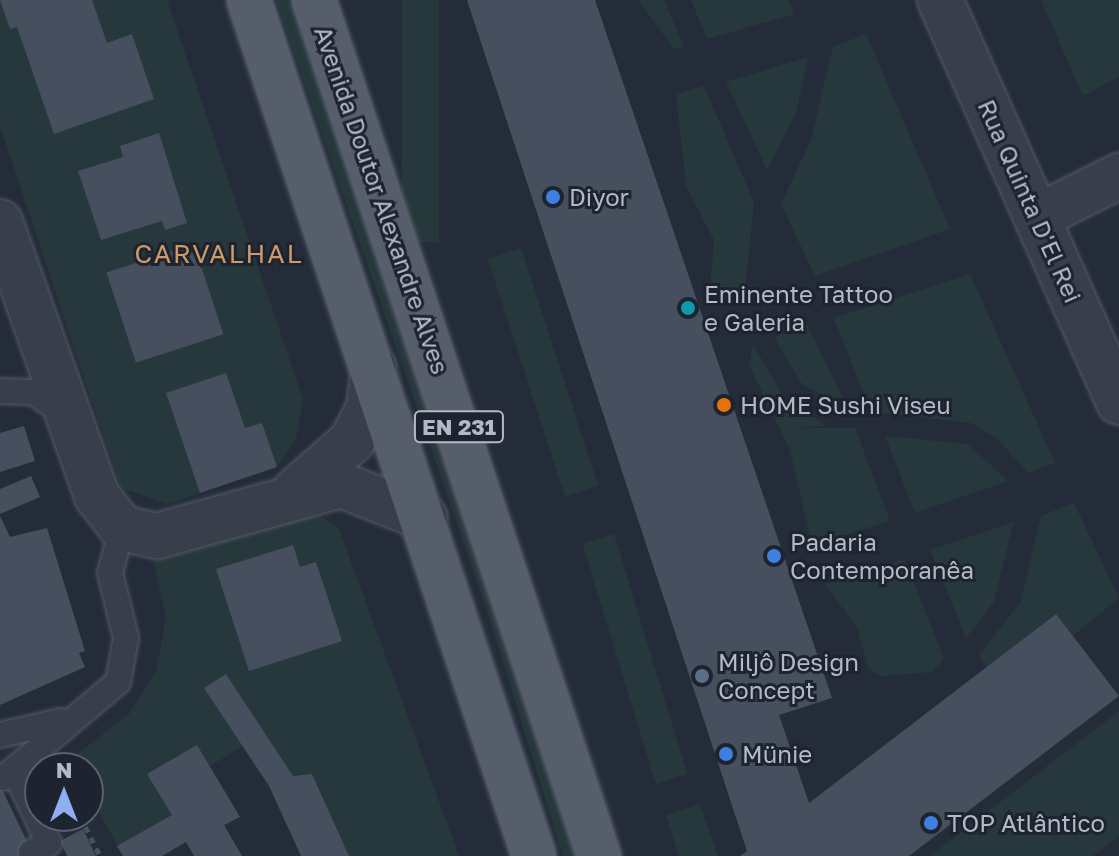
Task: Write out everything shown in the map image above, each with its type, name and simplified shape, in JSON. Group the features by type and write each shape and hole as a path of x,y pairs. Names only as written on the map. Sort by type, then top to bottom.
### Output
{"main road":[{"name":"EN 231","path":"249,0 425,518 534,856"},
{"name":"Avenida Doutor Alexandre Alves","path":"314,0 599,856"}],"street":[{"name":"Rua Quinta D'El Rei","path":"940,0 1119,402"},
{"path":"1037,217 1119,176"},
{"path":"0,222 8,279 69,418 97,496 122,528 157,536 292,493 341,485 425,518"},
{"path":"292,493 352,441 369,408 374,368"}],"lane":[{"path":"0,391 33,392 69,418"},
{"path":"6,776 118,682 125,660 110,573 122,528"},
{"path":"6,776 12,760 0,738 79,717"},
{"path":"6,776 49,843 31,852"}],"path":[{"path":"88,832 100,856"}],"shaded area":[{"path":"0,0 167,0 303,399 296,439 277,467 168,504 121,488 0,126"},
{"path":"276,0 295,0 580,856 563,856 486,608"},
{"path":"402,0 439,0 439,242 402,242"},
{"path":"638,0 664,0 684,47 674,49"},
{"path":"691,0 789,0 794,14 707,39"},
{"path":"1041,0 1119,0 1119,77 1083,96"},
{"path":"866,34 950,229 815,276 781,204 811,140 833,47"},
{"path":"808,57 796,113 767,170 726,82"},
{"path":"704,86 754,203 744,297 726,303 710,289 714,240 686,186 676,94"},
{"path":"521,248 598,486 565,497 488,259"},
{"path":"970,274 1055,463 1028,473 997,438 971,423 871,412 834,318"},
{"path":"807,324 848,409 802,384 774,337"},
{"path":"753,344 784,398 826,426 786,428 855,428 890,521 812,545 790,450 749,365"},
{"path":"885,436 968,444 1008,481 915,513"},
{"path":"1074,503 1119,598 1073,636 1055,614 987,667 979,655 1020,603 1041,516"},
{"path":"282,514 321,516 339,529 459,856 349,856 312,774 293,776 243,746 210,766 240,817 224,826 242,856 194,856 186,842 162,856 123,856 104,821 104,752 80,752 129,714 156,671 166,619 153,557 175,556"},
{"path":"1014,522 994,602 966,638 930,550"},
{"path":"614,534 687,774 656,784 582,544"},
{"path":"904,559 944,659 932,672 881,676 869,670 857,628 825,584"},
{"path":"1119,711 1119,836 1103,849 1092,856 930,856"},
{"path":"700,804 718,856 679,856 666,815"}],"building":[{"path":"0,0 92,0 107,43 132,34 154,99 54,134 17,27 10,29"},
{"path":"467,0 595,0 832,698 779,715 809,803 1056,614 1119,696 909,856 740,856 747,851"},
{"path":"159,133 187,223 165,230 162,221 101,240 78,171 123,157 120,146"},
{"path":"194,244 223,334 136,363 107,272"},
{"path":"226,373 245,428 262,423 277,467 200,493 166,393"},
{"path":"24,426 35,461 0,472 0,433"},
{"path":"31,476 40,497 0,514 0,489"},
{"path":"0,516 10,537 47,528 85,651 79,653 85,667 0,705"},
{"path":"293,545 300,567 316,562 342,641 249,671 216,569"},
{"path":"226,674 293,776 312,774 349,856 301,856 269,786 204,688"},
{"path":"197,745 240,817 224,825 242,856 194,856 186,842 162,856 123,856 117,846 172,815 147,774"},
{"path":"0,785 24,835 33,856 0,856"},
{"path":"77,832 84,832 96,856 67,856 60,841"}],"place":[{"name":"Diyor","path":"553,197"},
{"name":"Eminente Tattoo e Galeria","path":"688,308"},
{"name":"HOME Sushi Viseu","path":"724,405"},
{"name":"Padaria Contemporanêa","path":"774,556"},
{"name":"Miljô Design Concept","path":"702,676"},
{"name":"Münie","path":"726,754"},
{"name":"TOP Atlântico","path":"931,823"}],"district":[{"name":"CARVALHAL","path":"219,254"}]}
